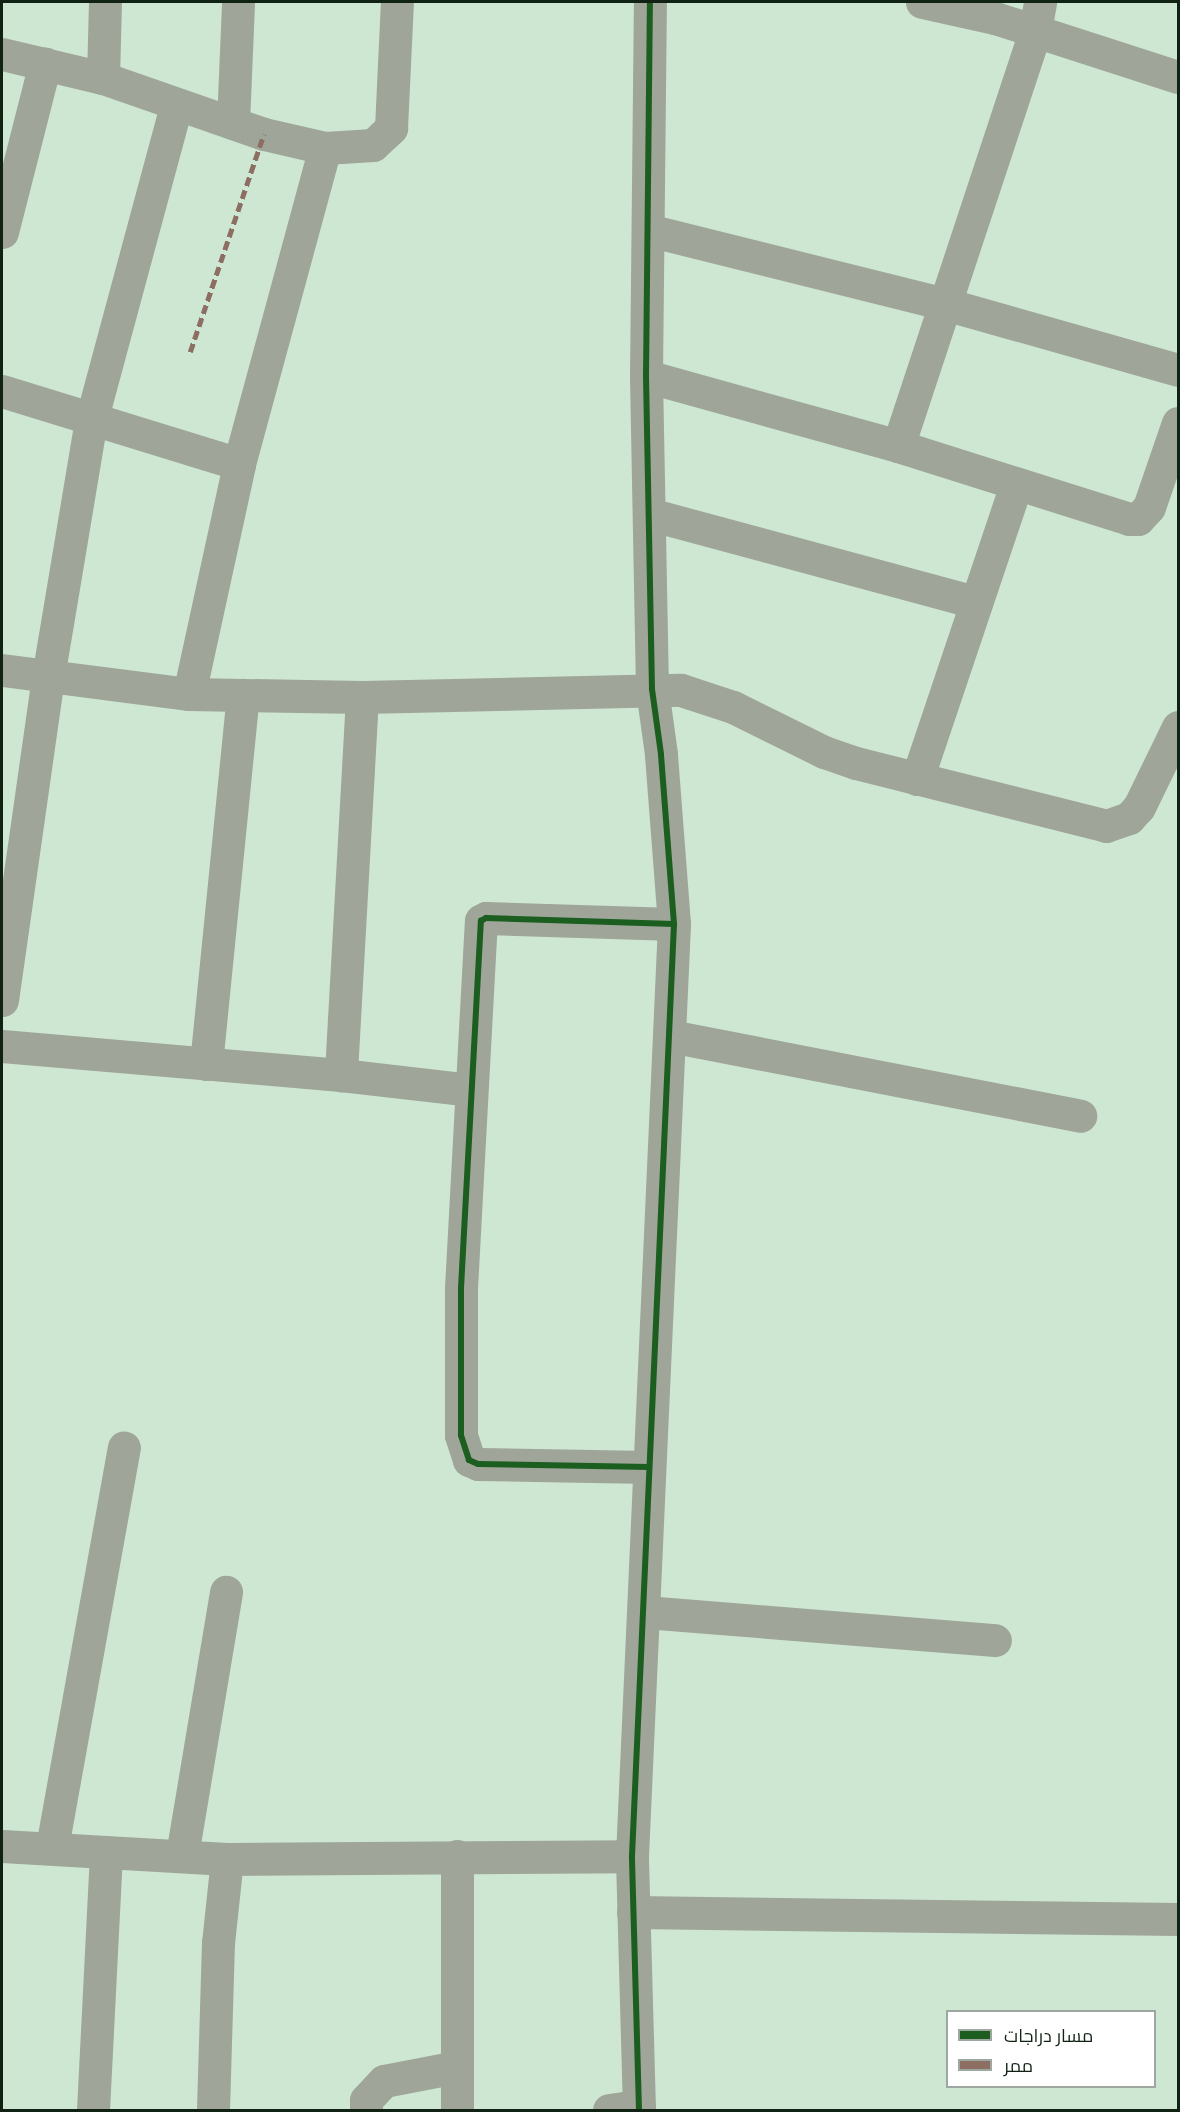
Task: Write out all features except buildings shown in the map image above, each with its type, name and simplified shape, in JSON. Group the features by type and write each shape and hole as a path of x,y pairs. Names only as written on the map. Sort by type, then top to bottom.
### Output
{"street":[{"path":"103,78 105,2"},
{"path":"233,123 238,2"},
{"path":"2,54 103,78 176,106 325,148 373,145 391,128 397,2"},
{"path":"629,2109 632,1856 645,1612 649,1467 674,924 661,754 652,689 646,376 650,2"},
{"path":"922,2 1037,16 1179,77"},
{"path":"898,446 1037,16"},
{"path":"2,226 45,63"},
{"path":"2,1000 48,677 92,421 176,106"},
{"path":"189,694 239,464 325,148"},
{"path":"648,230 945,304 1179,370"},
{"path":"646,376 898,446 1016,484 1138,519 1149,507 1179,423"},
{"path":"2,391 92,421 239,464"},
{"path":"917,779 1016,484"},
{"path":"649,514 976,602"},
{"path":"2,670 189,694 362,697 681,690 708,696 824,752 917,779 1093,824 1117,824 1139,807 1179,727"},
{"path":"206,1064 243,695"},
{"path":"341,1075 362,697"},
{"path":"649,1467 478,1464 466,1455 461,1435 461,1288 470,1090 480,921 486,918 674,924"},
{"path":"670,1036 1080,1116"},
{"path":"2,1046 341,1075 470,1090"},
{"path":"52,1846 124,1447"},
{"path":"182,1856 226,1592"},
{"path":"645,1612 995,1640"},
{"path":"2,1846 52,1846 106,1852 226,1859 632,1856"},
{"path":"93,2110 106,1852"},
{"path":"457,2110 458,1856"},
{"path":"213,2110 218,1943 226,1859"},
{"path":"633,1912 1179,1919"},
{"path":"366,2110 366,2100 384,2081 457,2067"}],"marked path":[{"path":"190,352 264,134"}],"cycle path":[{"path":"639,2110 632,1856 674,924 661,754 652,689 646,376 650,2"},
{"path":"649,1467 478,1464 469,1460 461,1435 461,1288 481,921 486,918 674,924"}]}
